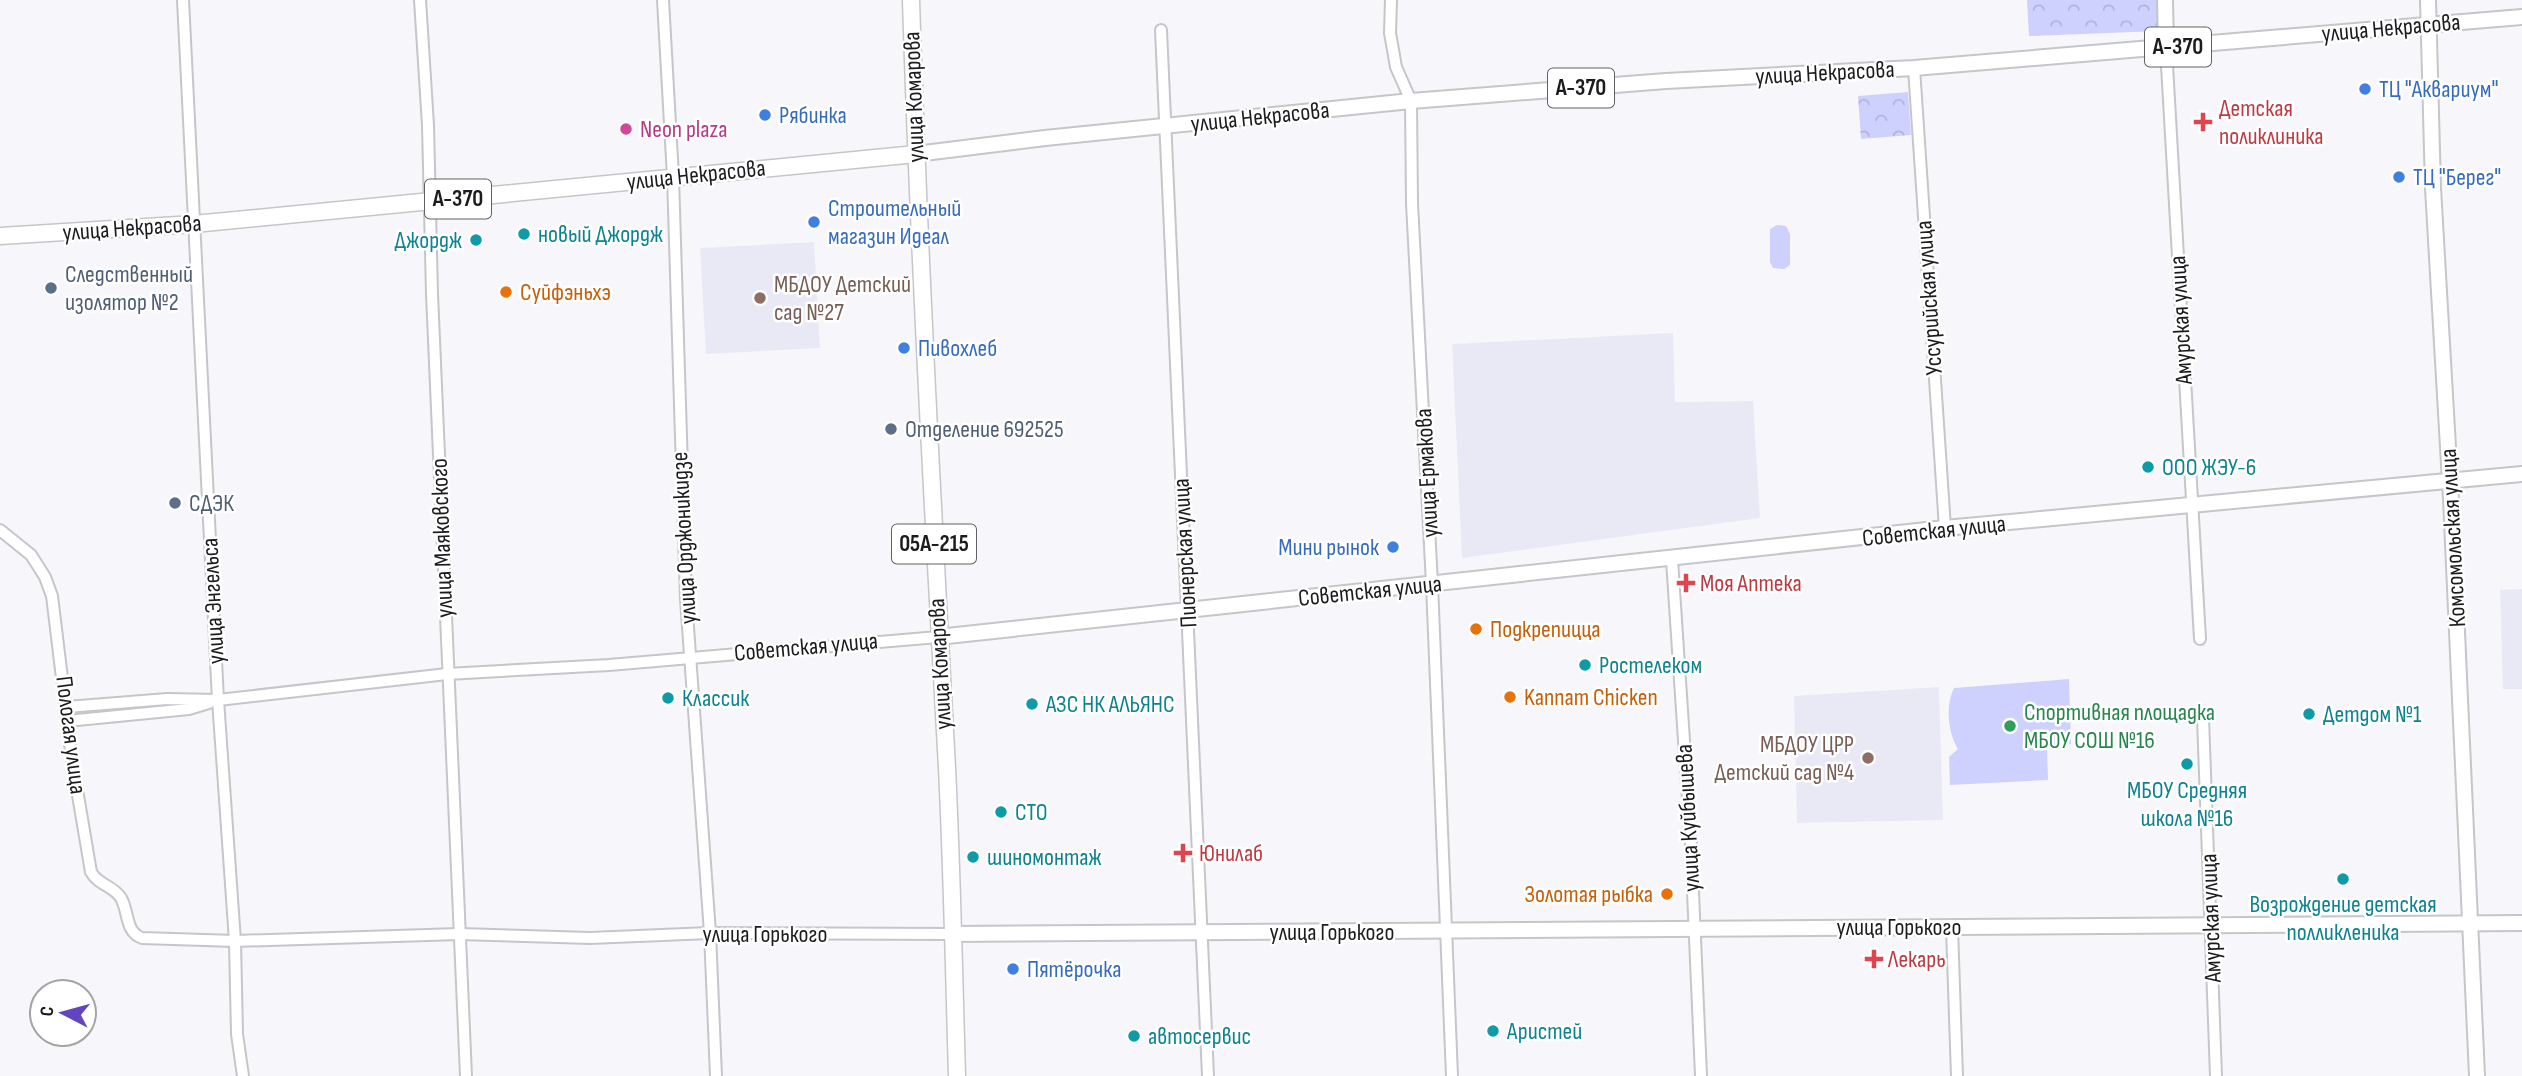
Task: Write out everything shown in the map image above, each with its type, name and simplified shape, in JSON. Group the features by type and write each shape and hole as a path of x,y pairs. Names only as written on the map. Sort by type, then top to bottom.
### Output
{"highway":[{"name":"улица Комарова","path":"911,0 938,637 947,769 957,1076"},
{"name":"улица Некрасова","path":"0,236 194,224 916,154"}],"main road":[{"name":"Амурская улица","path":"2165,0 2166,48"},
{"name":"Комсомольская улица","path":"2428,0 2435,233 2451,481 2477,1076"},
{"name":"улица Некрасова","path":"916,154 1045,138 1411,101 1666,81 1914,68 2522,17"},
{"name":"Советская улица","path":"938,637 1945,528 2522,474"},
{"name":"улица Горького","path":"952,934 2522,923"}],"street":[{"name":"улица Энгельса","path":"183,0 218,700 235,941 237,1034 243,1076"},
{"name":"улица Маяковского","path":"420,0 428,125 447,674 466,1076"},
{"name":"улица Орджоникидзе","path":"663,0 673,177 677,376 690,657 710,933 716,1076"},
{"name":"улица Ермакова","path":"1391,0 1390,33 1396,67 1411,101 1412,203 1432,584 1452,1076"},
{"name":"Пионерская улица","path":"1161,30 1208,1076"},
{"name":"Амурская улица","path":"2166,48 2200,639"},
{"name":"Уссурийская улица","path":"1914,68 1945,528"},
{"name":"Пологая улица","path":"0,530 31,555 49,587 91,872 97,881 121,897 131,929 135,935 142,938"},
{"name":"улица Куйбышева","path":"1672,559 1695,928 1701,1076"},
{"name":"Советская улица","path":"67,706 167,699 218,700 447,674 609,665 938,637"},
{"name":"Советская улица","path":"67,721 189,709 218,700"},
{"name":"Амурская улица","path":"2203,718 2216,1076"},
{"path":"1952,928 1957,1076"},
{"name":"улица Горького","path":"142,938 235,941 458,934 590,939 710,933 952,934"}],"shaded area":[{"name":"МБДОУ Детский сад №27","path":"814,242 820,348 706,354 700,248"},
{"path":"1673,333 1675,402 1753,401 1760,518 1462,558 1452,344"},
{"path":"2522,589 2522,689 2503,689 2500,590"},
{"name":"МБДОУ ЦРР Детский сад №4","path":"1939,687 1943,820 1797,823 1794,696"}],"green space":[{"path":"2027,0 2158,0 2159,31 2029,36"},
{"path":"1908,92 1911,135 1861,139 1858,96"},
{"path":"1777,225 1786,226 1790,234 1790,265 1784,269 1773,268 1770,262 1770,229"},
{"name":"Спортивная площадка МБОУ СОШ №16","path":"2069,679 2071,744 2047,747 2048,780 1950,785 1949,757 1958,749 1949,719 1949,703 1954,688"}],"place":[{"name":"ТЦ \"Аквариум\"","path":"2365,89"},
{"name":"Рябинка","path":"765,115"},
{"name":"Детская поликлиника","path":"2203,122"},
{"name":"Neon plaza","path":"626,129"},
{"name":"ТЦ \"Берег\"","path":"2399,177"},
{"name":"Строительный магазин Идеал","path":"814,222"},
{"name":"новый Джордж","path":"524,234"},
{"name":"Джордж","path":"476,240"},
{"name":"Следственный изолятор №2","path":"51,288"},
{"name":"Суйфэньхэ","path":"506,292"},
{"name":"МБДОУ Детский сад №27","path":"760,298"},
{"name":"Пивохлеб","path":"904,348"},
{"name":"Отделение 692525","path":"891,429"},
{"name":"ООО ЖЭУ-6","path":"2148,467"},
{"name":"СДЭК","path":"175,503"},
{"name":"Мини рынок","path":"1393,547"},
{"name":"Моя Аптека","path":"1686,583"},
{"name":"Подкрепицца","path":"1476,629"},
{"name":"Ростелеком","path":"1585,665"},
{"name":"Kannam Chicken","path":"1510,697"},
{"name":"Классик","path":"668,698"},
{"name":"АЗС НК АЛЬЯНС","path":"1032,704"},
{"name":"Детдом №1","path":"2309,714"},
{"name":"Спортивная площадка МБОУ СОШ №16","path":"2010,726"},
{"name":"МБДОУ ЦРР Детский сад №4","path":"1868,758"},
{"name":"МБОУ Средняя школа №16","path":"2187,764"},
{"name":"СТО","path":"1001,812"},
{"name":"Юнилаб","path":"1183,853"},
{"name":"шиномонтаж","path":"973,857"},
{"name":"Возрождение детская полликленика","path":"2343,879"},
{"name":"Золотая рыбка","path":"1667,894"},
{"name":"Лекарь","path":"1874,959"},
{"name":"Пятёрочка","path":"1013,969"},
{"name":"Аристей","path":"1493,1031"},
{"name":"автосервис","path":"1134,1036"}]}
